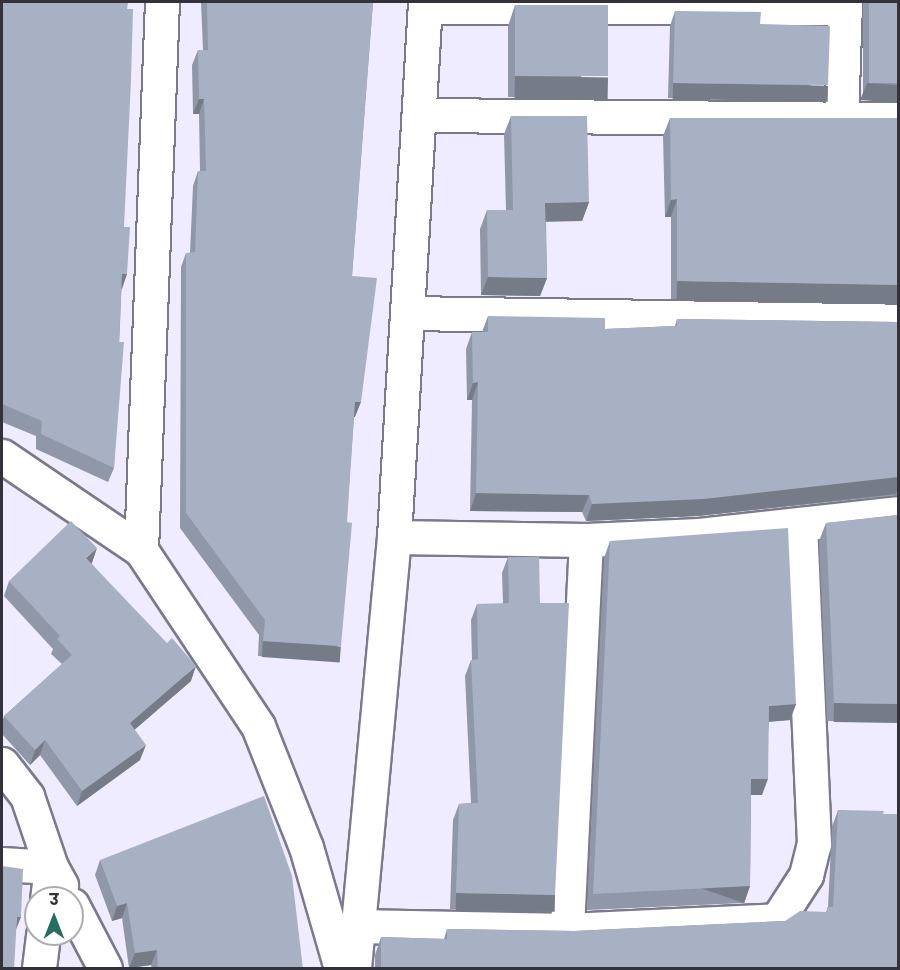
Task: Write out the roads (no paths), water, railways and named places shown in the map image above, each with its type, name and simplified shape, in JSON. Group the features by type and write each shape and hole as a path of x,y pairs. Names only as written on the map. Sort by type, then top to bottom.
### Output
{"street":[{"path":"141,550 162,2"},
{"path":"354,969 394,537 425,4 845,5 841,118"},
{"path":"420,115 898,119"},
{"path":"407,313 898,321"},
{"path":"2,456 141,550 258,726 306,846 341,969"},
{"path":"394,537 586,540 800,526 898,513"},
{"path":"358,926 567,930 777,920 801,884 814,844 800,526"},
{"path":"567,930 586,540"},
{"path":"2,765 27,796 49,883"},
{"path":"2,864 49,883"},
{"path":"84,928 105,969"},
{"path":"39,969 42,946"}]}
